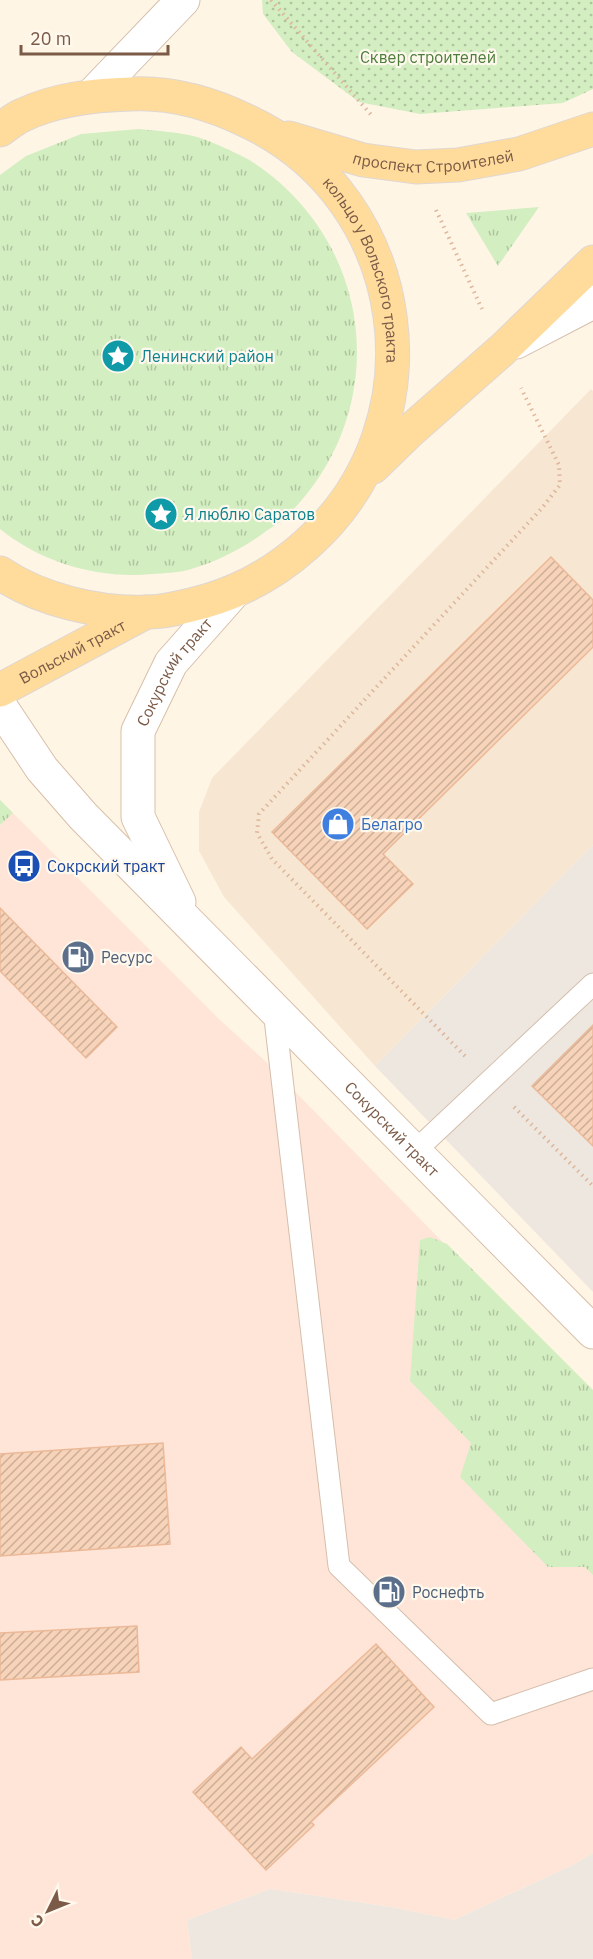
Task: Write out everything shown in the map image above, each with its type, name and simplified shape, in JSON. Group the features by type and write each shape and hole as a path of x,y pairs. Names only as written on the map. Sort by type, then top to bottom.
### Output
{"main road":[{"name":"кольцо у Вольского тракта","path":"0,130 22,115 92,95 154,93 216,106 273,133 316,167 351,211 377,261 391,314 393,370 384,425 363,476 329,526 284,565 232,594 174,609 146,612 80,607 17,585 0,573"},
{"name":"проспект Строителей","path":"273,133 363,160 416,168 458,165 519,154 593,129"},
{"path":"363,476 411,430 502,350 593,262"},
{"name":"Вольский тракт","path":"0,690 146,612"}],"street":[{"path":"92,95 183,0"},
{"path":"502,350 593,302"},
{"name":"Сокурский тракт","path":"191,925 138,817 138,731 171,663 232,594"},
{"name":"Сокурский тракт","path":"0,706 42,770 82,816 593,1332"}],"lane":[{"path":"414,1152 593,984"},
{"path":"274,1010 339,1566 491,1714 593,1679"}],"path":[{"path":"271,0 416,168 502,350 560,465 560,485 542,508 259,814 257,833 272,859 593,1186"}],"shaded area":[{"path":"591,389 593,391 593,845 375,1066 224,897 199,851 199,812 212,778"},
{"path":"0,800 220,1020 263,1059 593,1395 593,1853 575,1864 454,1920 391,1907 270,1889 187,1920 192,1959 0,1959"},
{"path":"593,845 593,1292 375,1066"},
{"path":"593,1853 593,1959 192,1959 187,1920 270,1889 391,1907 454,1920 575,1864"}],"green space":[{"name":"Cквер cтроителей","path":"262,0 593,0 593,89 563,103 420,114 359,102 292,52 263,14"},
{"path":"139,129 190,135 232,151 251,161 293,195 324,235 345,280 356,328 356,377 345,425 323,471 287,516 247,544 208,564 179,572 132,575 91,571 72,566 34,551 0,529 0,175 26,156 81,134"},
{"path":"539,207 498,266 466,213"},
{"path":"0,800 13,813 0,825"},
{"path":"430,1237 447,1244 593,1390 593,1575 585,1567 548,1567 460,1477 471,1443 410,1381 420,1240"}],"building":[{"path":"551,557 593,600 593,647 383,854 413,884 367,929 272,832"},
{"path":"0,908 117,1027 86,1058 0,971"},
{"path":"593,1025 593,1146 532,1086"},
{"path":"163,1443 170,1544 0,1556 0,1454"},
{"path":"137,1626 139,1672 0,1680 0,1633"},
{"path":"376,1644 434,1707 311,1822 314,1825 266,1870 193,1792 241,1747 252,1759"}],"place":[{"name":"Ленинский район","path":"118,356"},
{"name":"Я люблю Саратов","path":"161,514"},
{"name":"Белагро","path":"338,824"},
{"name":"Сокрский тракт","path":"24,866"},
{"name":"Ресурс","path":"78,957"},
{"name":"Роснефть","path":"389,1592"}]}
